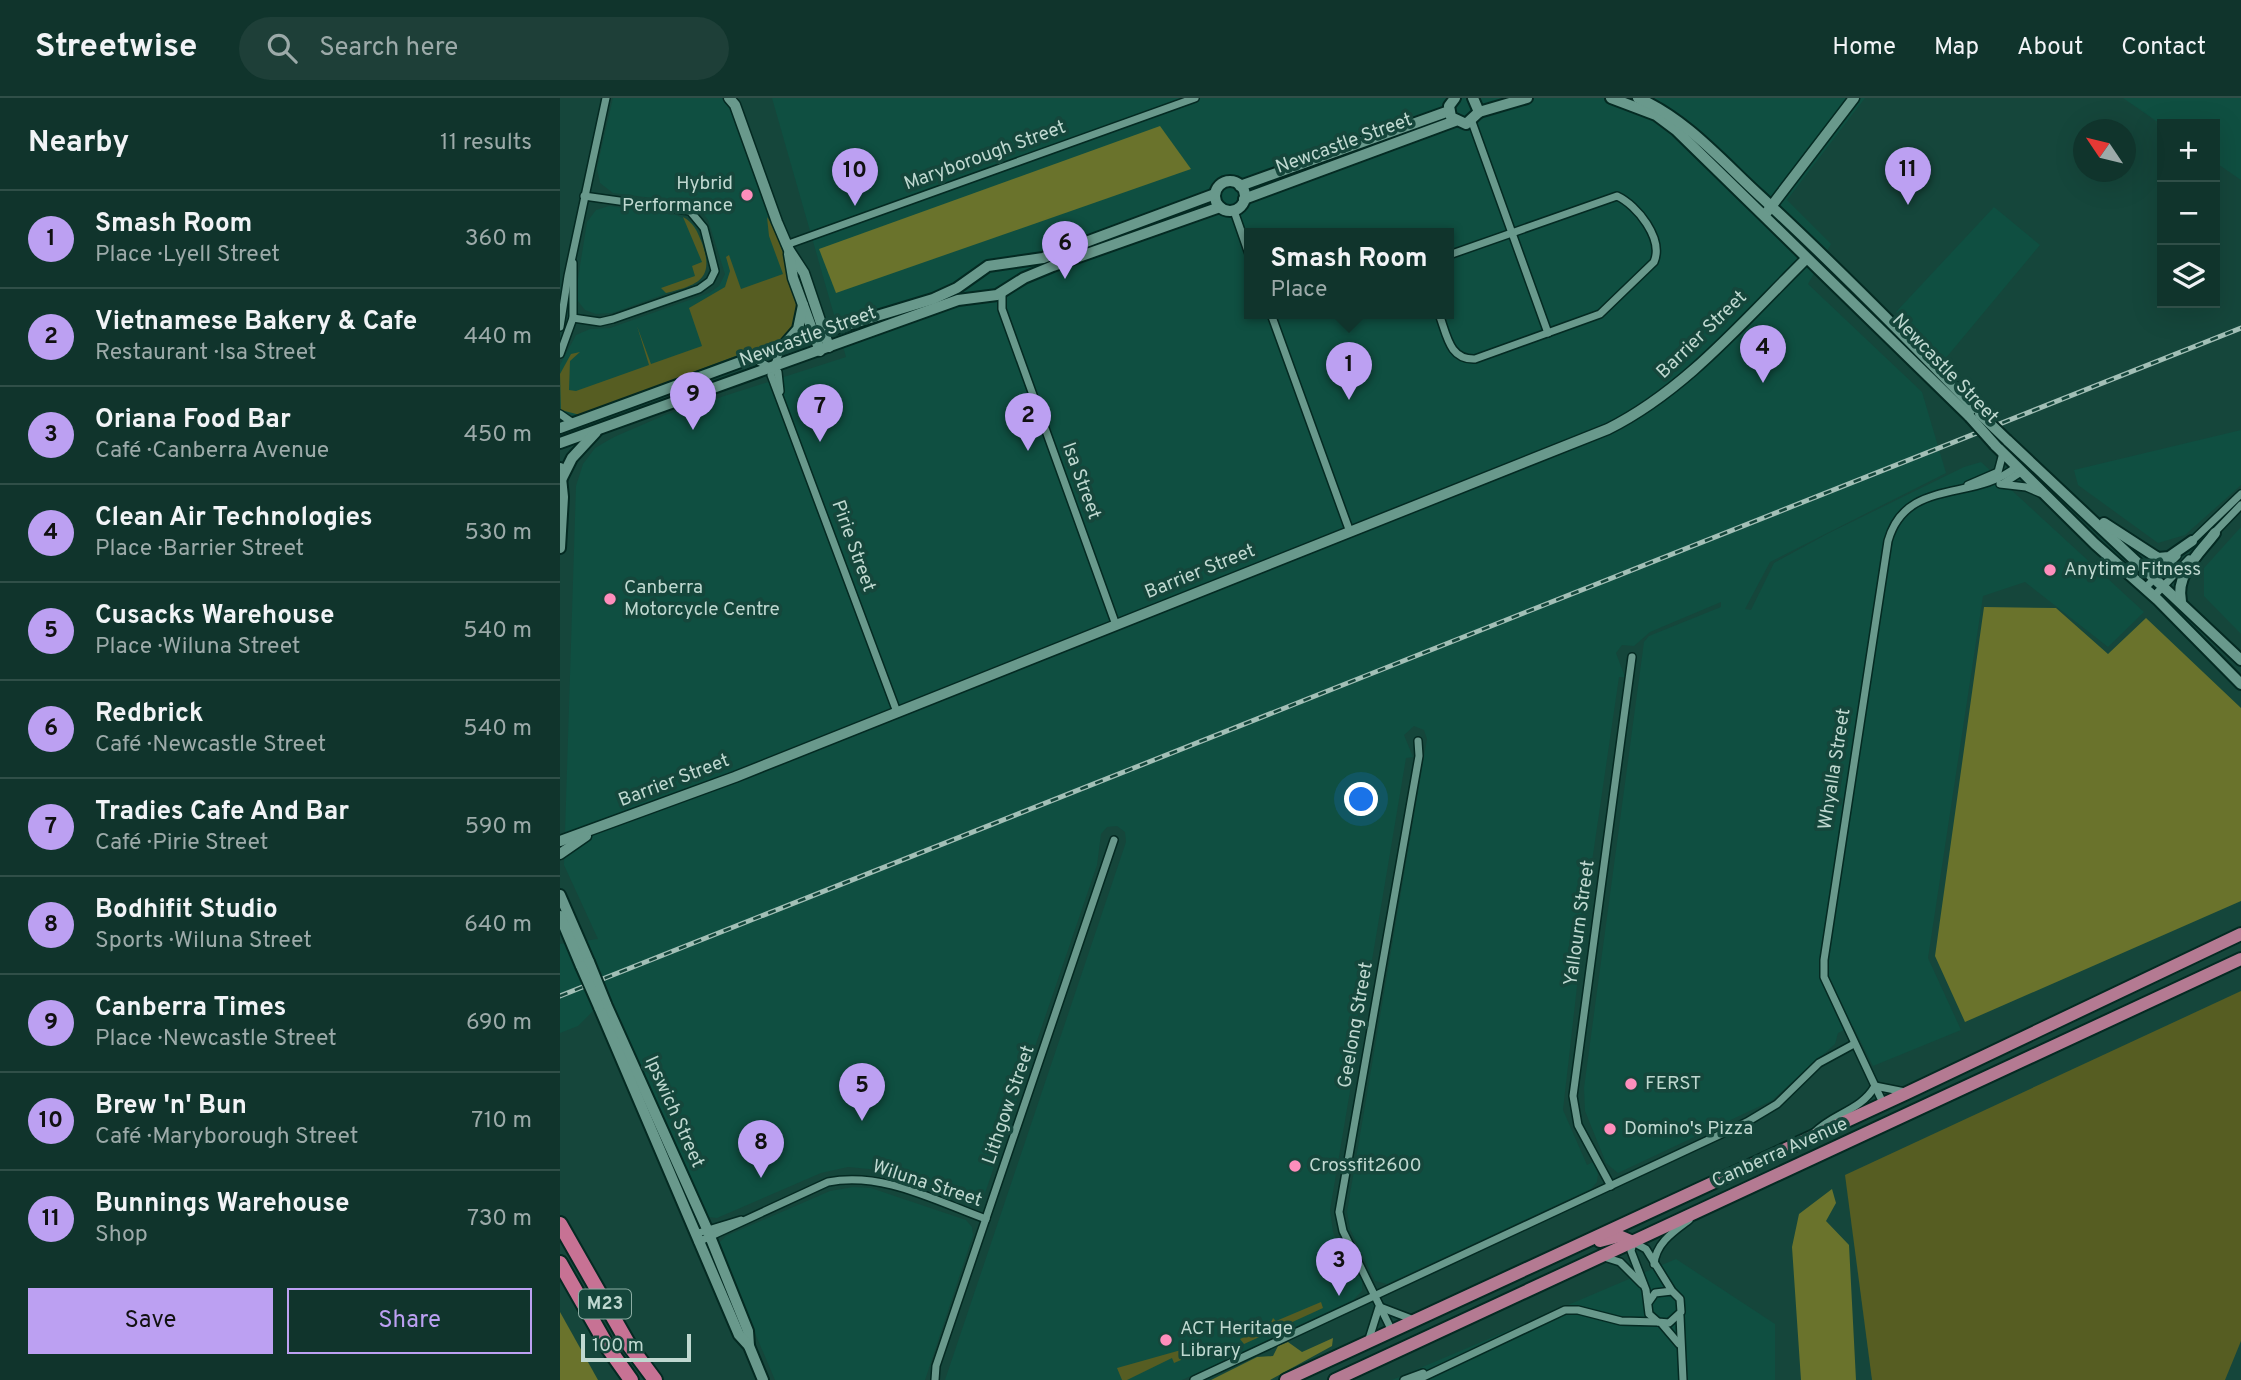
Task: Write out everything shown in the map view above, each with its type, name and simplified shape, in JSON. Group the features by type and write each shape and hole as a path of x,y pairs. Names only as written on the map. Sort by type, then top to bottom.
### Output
{"highway":[{"name":"Canberra Avenue","path":"1286,1380 1884,1104 2241,933"},
{"name":"Canberra Avenue","path":"1335,1380 2241,959"},
{"path":"1884,1104 1889,1110 1914,1113"},
{"path":"1865,1135 1880,1118 1884,1104"},
{"path":"1556,1254 1619,1236 1633,1242 1636,1228 1650,1210"},
{"name":"M23","path":"560,1224 629,1345 655,1380"},
{"name":"M23","path":"560,1263 609,1349 631,1380"},
{"path":"1382,1359 1390,1350 1392,1331 1408,1341 1425,1339"}],"main road":[{"path":"1454,98 1449,111 1455,121 1472,122 1479,112 1527,98"},
{"path":"1476,98 1479,112"},
{"name":"Newcastle Street","path":"1611,98 1656,115 1676,130 1806,259 1975,416 2007,440 2044,495 2154,596 2241,684"},
{"name":"Newcastle Street","path":"1638,98 1684,125 1772,206 1865,295 1975,416 1999,449 2066,499 2164,585 2241,660"},
{"name":"Newcastle Street","path":"1240,186 1449,111"},
{"name":"Newcastle Street","path":"1244,199 1455,121"},
{"path":"1225,182 1240,186 1244,199 1234,211 1220,207 1215,194 1225,182"},
{"name":"Newcastle Street","path":"560,429 819,333 933,299 957,288 988,266 1043,258 1215,194"},
{"name":"Newcastle Street","path":"560,443 773,369 958,300 996,294 1053,265 1220,207"},
{"path":"1787,221 1807,248 1806,259 1821,262 1865,295"},
{"path":"979,273 978,286 996,294 1008,276 997,266"},
{"path":"782,347 798,329 803,304"},
{"path":"560,548 561,474 600,428"},
{"path":"2066,499 2158,558 2169,556 2192,541"},
{"path":"2181,601 2178,589 2183,576 2215,533"},
{"name":"Ipswich Street","path":"560,895 603,1006 659,1133 709,1233 748,1331 749,1346 763,1380"},
{"name":"Ipswich Street","path":"560,916 585,964"},
{"name":"Ipswich Street","path":"659,1133 697,1238 739,1335 749,1346"}],"street":[{"path":"560,354 573,318 573,262 584,196 606,98"},
{"name":"Maryborough Street","path":"788,247 1195,98"},
{"path":"1763,217 1854,98"},
{"path":"734,100 788,247 793,278 819,333"},
{"path":"1472,122 1548,333"},
{"path":"573,318 603,322 620,317 699,289 710,281 715,271 705,232 692,212 584,196"},
{"path":"1441,319 1451,346 1462,358 1475,359 1607,310 1656,258 1644,219 1617,196 1454,253"},
{"path":"1234,211 1244,240"},
{"path":"788,247 804,272 825,349"},
{"name":"Barrier Street","path":"560,841 602,828 897,712 1350,532 1641,412 1674,389 1806,259"},
{"path":"560,327 568,276 573,262"},
{"name":"Isa Street","path":"996,294 1116,625"},
{"path":"1273,319 1350,532"},
{"path":"752,358 773,369 782,347"},
{"name":"Pirie Street","path":"773,369 778,372 780,391 897,712"},
{"path":"560,414 574,424"},
{"name":"Whyalla Street","path":"1958,490 1998,472 1999,449"},
{"name":"Whyalla Street","path":"2000,484 2011,481 2023,466"},
{"name":"Whyalla Street","path":"1982,485 2023,466"},
{"name":"Whyalla Street","path":"1884,1104 1824,977 1824,960 1888,541 1896,519 1907,508 1926,498 1982,485 2000,484 2026,487 2044,495"},
{"path":"2145,588 2241,494"},
{"path":"2154,596 2241,505"},
{"name":"Yallourn Street","path":"1611,1186 1578,1125 1573,1096 1632,657"},
{"name":"Geelong Street","path":"1392,1331 1343,1231 1339,1212 1417,770 1418,741"},
{"path":"560,854 602,828"},
{"path":"560,831 579,834"},
{"name":"Lithgow Street","path":"935,1380 936,1366 1114,840"},
{"path":"1194,1380 1768,1111 1819,1063 1854,1044"},
{"path":"1812,1135 1823,1123 1864,1103 1875,1086 1906,1093"},
{"name":"Wiluna Street","path":"697,1238 828,1182 847,1178 877,1181 986,1219"},
{"path":"1654,1265 1656,1251 1662,1242 1703,1209"},
{"path":"1680,1344 1659,1323 1648,1306 1646,1290 1632,1255 1633,1242 1646,1249 1654,1265 1680,1300 1682,1380"},
{"path":"1589,1262 1605,1257 1614,1259 1646,1290"},
{"path":"1621,1321 1636,1318 1648,1306 1655,1293 1672,1291"},
{"path":"1368,1342 1379,1306 1415,1321"},
{"path":"1404,1380 1437,1368 1565,1310 1578,1310 1621,1321 1659,1323 1674,1321 1681,1312"},
{"path":"1417,1380 1437,1368"}],"shaded area":[{"path":"613,98 726,98 777,240 794,298 780,340 675,381 574,416 560,409 560,365 576,335 590,329 610,328 709,293 719,286 725,274 708,220 699,208 684,202 613,193 600,183 597,168"},
{"path":"772,98 1865,98 1787,200 1831,244 1808,284 1922,392 1946,473 1770,562 1745,609 1751,610 1774,563 1964,467 1981,462 2144,612 2108,647 2025,582 1983,596 1928,958 1961,1030 1873,1066 1853,1026 1838,1033 1835,1044 1771,1101 1618,1173 1606,1163 1585,1111 1584,1088 1644,642 1649,636 1721,607 1721,602 1650,632 1634,646 1622,645 1616,653 1625,677 1619,677 1588,889 1563,1110 1587,1165 1593,1162 1598,1174 1597,1182 1591,1189 1387,1284 1375,1281 1350,1229 1347,1212 1427,739 1424,730 1414,726 1404,735 1413,757 1406,758 1330,1210 1333,1232 1354,1278 1360,1275 1362,1279 1362,1291 1353,1300 1182,1380 945,1380 1126,842 1125,832 1117,826 1107,827 1101,834 1097,865 983,1199 972,1201 879,1170 848,1167 821,1173 717,1218 708,1217 610,1003 594,1010 578,1026 560,1033 560,944 598,939 564,865 576,486 583,464 595,448 665,415 846,357"},
{"path":"2123,98 2241,98 2241,180 2220,165 2220,119 2157,119 2157,122"},
{"path":"609,206 676,215 690,221 697,230 707,259 703,276 693,284 612,313 596,314 585,310 577,300 576,291 587,222 596,210"},
{"path":"1994,207 2040,245 1945,359 1896,312"},
{"path":"683,217 693,225 702,243 705,273 695,283 666,293 661,288 695,276 692,266 702,262"},
{"path":"767,217 783,252 795,301 796,323 786,337 580,415 561,410 560,374 571,354 580,352 570,361 569,390 576,391 649,365 637,326 651,364 702,346 689,308 725,287 730,271 726,257 729,255 741,289 783,274 769,236"},
{"path":"2241,430 2241,485 2185,535 2158,543 2078,485 2074,470"},
{"path":"2241,527 2241,634 2204,596 2204,568"},
{"path":"2241,991 2241,1341 2225,1380 1872,1380 1845,1175"},
{"path":"853,1187 871,1188 966,1220 972,1227 973,1235 925,1380 775,1380 720,1251 720,1242 726,1236 830,1191"},
{"path":"1676,1259 1775,1324 1775,1380 1392,1380"},
{"path":"1321,1302 1323,1308 1244,1344 1240,1339 1270,1325 1273,1318 1276,1321"},
{"path":"1181,1350 1181,1360 1174,1363 1172,1358 1127,1380 1122,1380 1117,1368"}],"green space":[{"path":"1160,126 1191,169 836,293 819,249"},
{"path":"1984,607 2056,608 2108,654 2146,618 2241,708 2241,901 1965,1022 1935,956"},
{"path":"1832,1189 1836,1203 1826,1221 1849,1245 1856,1380 1801,1380 1792,1247 1799,1214"},
{"path":"560,1312 598,1380 560,1380"},
{"path":"1333,1338 1332,1346 1270,1380 1211,1380 1257,1357 1273,1356 1278,1346 1288,1342 1302,1352"}],"railway":[{"path":"560,996 2241,328"}],"place":[{"name":"Hybrid Performance","path":"747,195"},
{"name":"Bunnings Warehouse","path":"1908,205"},
{"name":"Brew 'n' Bun","path":"855,206"},
{"name":"Redbrick","path":"1065,279"},
{"name":"Clean Air Technologies","path":"1763,383"},
{"name":"Smash Room","path":"1349,400"},
{"name":"Canberra Times","path":"693,430"},
{"name":"Tradies Cafe And Bar","path":"820,442"},
{"name":"Vietnamese Bakery & Cafe","path":"1028,451"},
{"name":"Anytime Fitness","path":"2050,570"},
{"name":"Canberra Motorcycle Centre","path":"610,599"},
{"name":"FERST","path":"1631,1084"},
{"name":"Cusacks Warehouse","path":"862,1121"},
{"name":"Domino's Pizza","path":"1610,1129"},
{"name":"Crossfit2600","path":"1295,1166"},
{"name":"Bodhifit Studio","path":"761,1178"},
{"name":"Oriana Food Bar","path":"1339,1296"},
{"name":"ACT Heritage Library","path":"1166,1340"}]}
